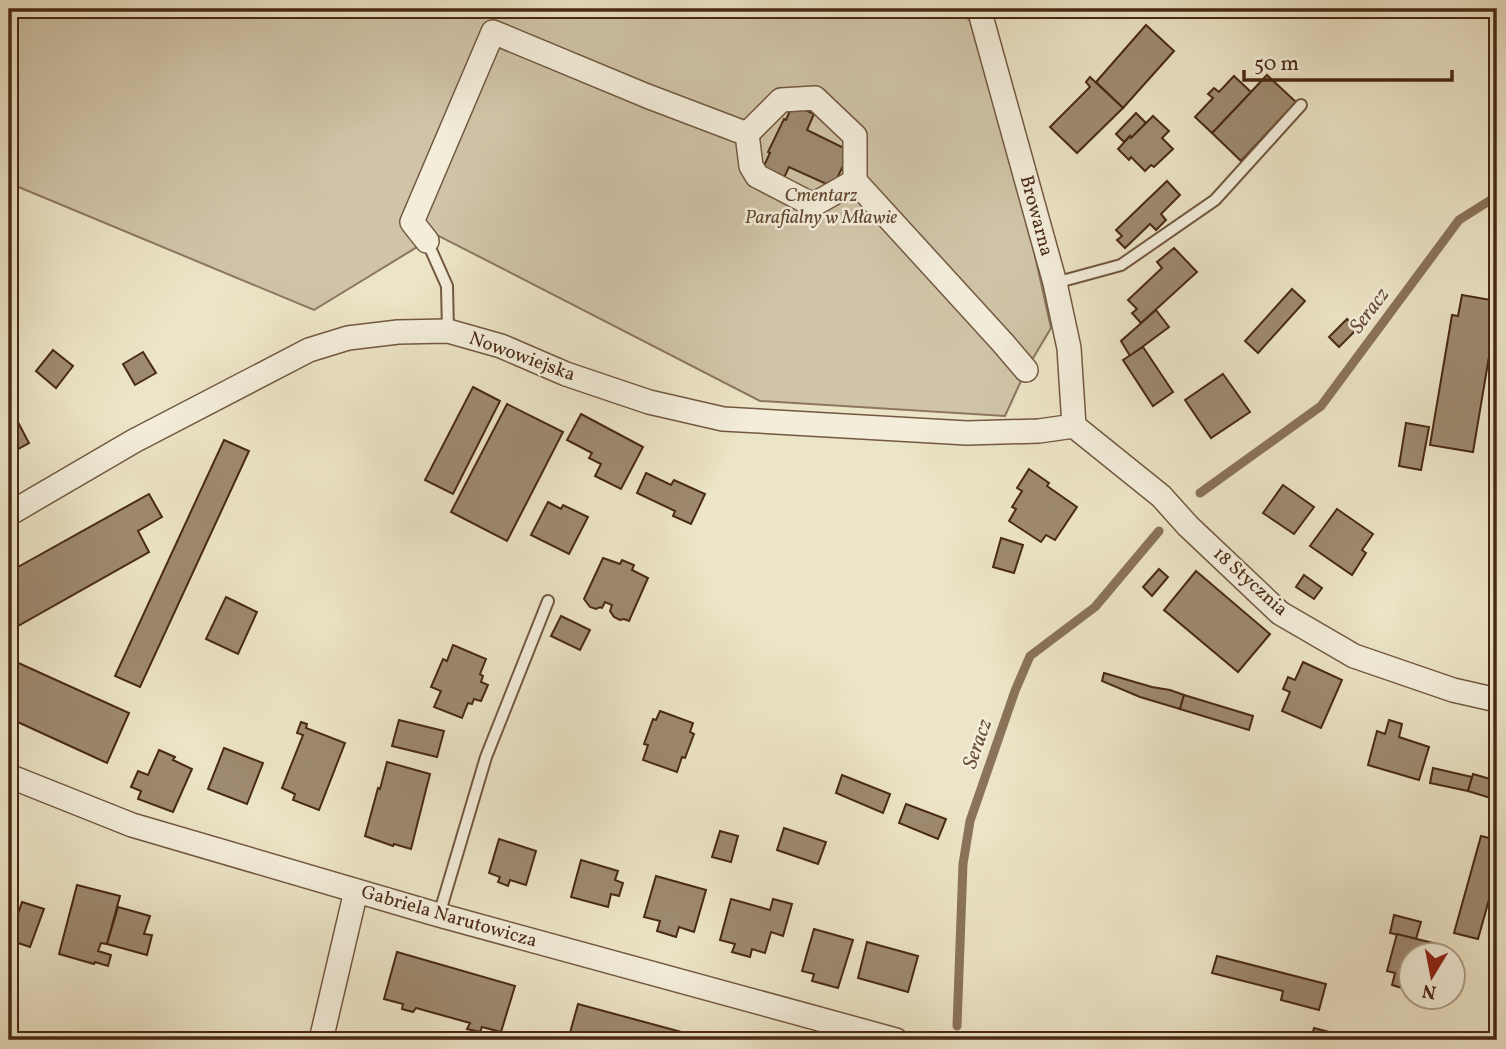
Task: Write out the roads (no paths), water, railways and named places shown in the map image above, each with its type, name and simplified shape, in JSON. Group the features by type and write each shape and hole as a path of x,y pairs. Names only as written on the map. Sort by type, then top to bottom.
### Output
{"street":[{"name":"Browarna","path":"979,9 1055,283 1069,348 1074,426"},
{"path":"427,242 412,222 493,32 747,134"},
{"path":"747,134 781,100 815,98 855,136 855,181 1026,370"},
{"path":"747,134 751,166 757,177 813,205 855,181"},
{"name":"Nowowiejska","path":"9,514 134,441 309,350 348,338 398,332 448,331 500,346 566,374 649,401 723,419 967,433 1039,431 1074,426"},
{"name":"18 Stycznia","path":"1074,426 1161,496 1188,526 1280,613 1354,656 1453,690 1497,700"},
{"name":"Gabriela Narutowicza","path":"9,776 132,825 439,915 896,1040"},
{"path":"321,1040 356,891"}],"lane":[{"path":"1055,283 1121,265 1214,200 1301,105"},
{"path":"427,242 447,286 448,331"},
{"path":"439,915 486,757 548,601"}],"waterway":[{"name":"Seracz","path":"1200,493 1321,406 1459,220 1497,196"},
{"name":"Seracz","path":"957,1026 963,864 970,821 1015,691 1030,656 1095,607 1159,531"}],"park label":[{"name":"Cmentarz Parafialny w Mławie","path":"821,207"}]}
